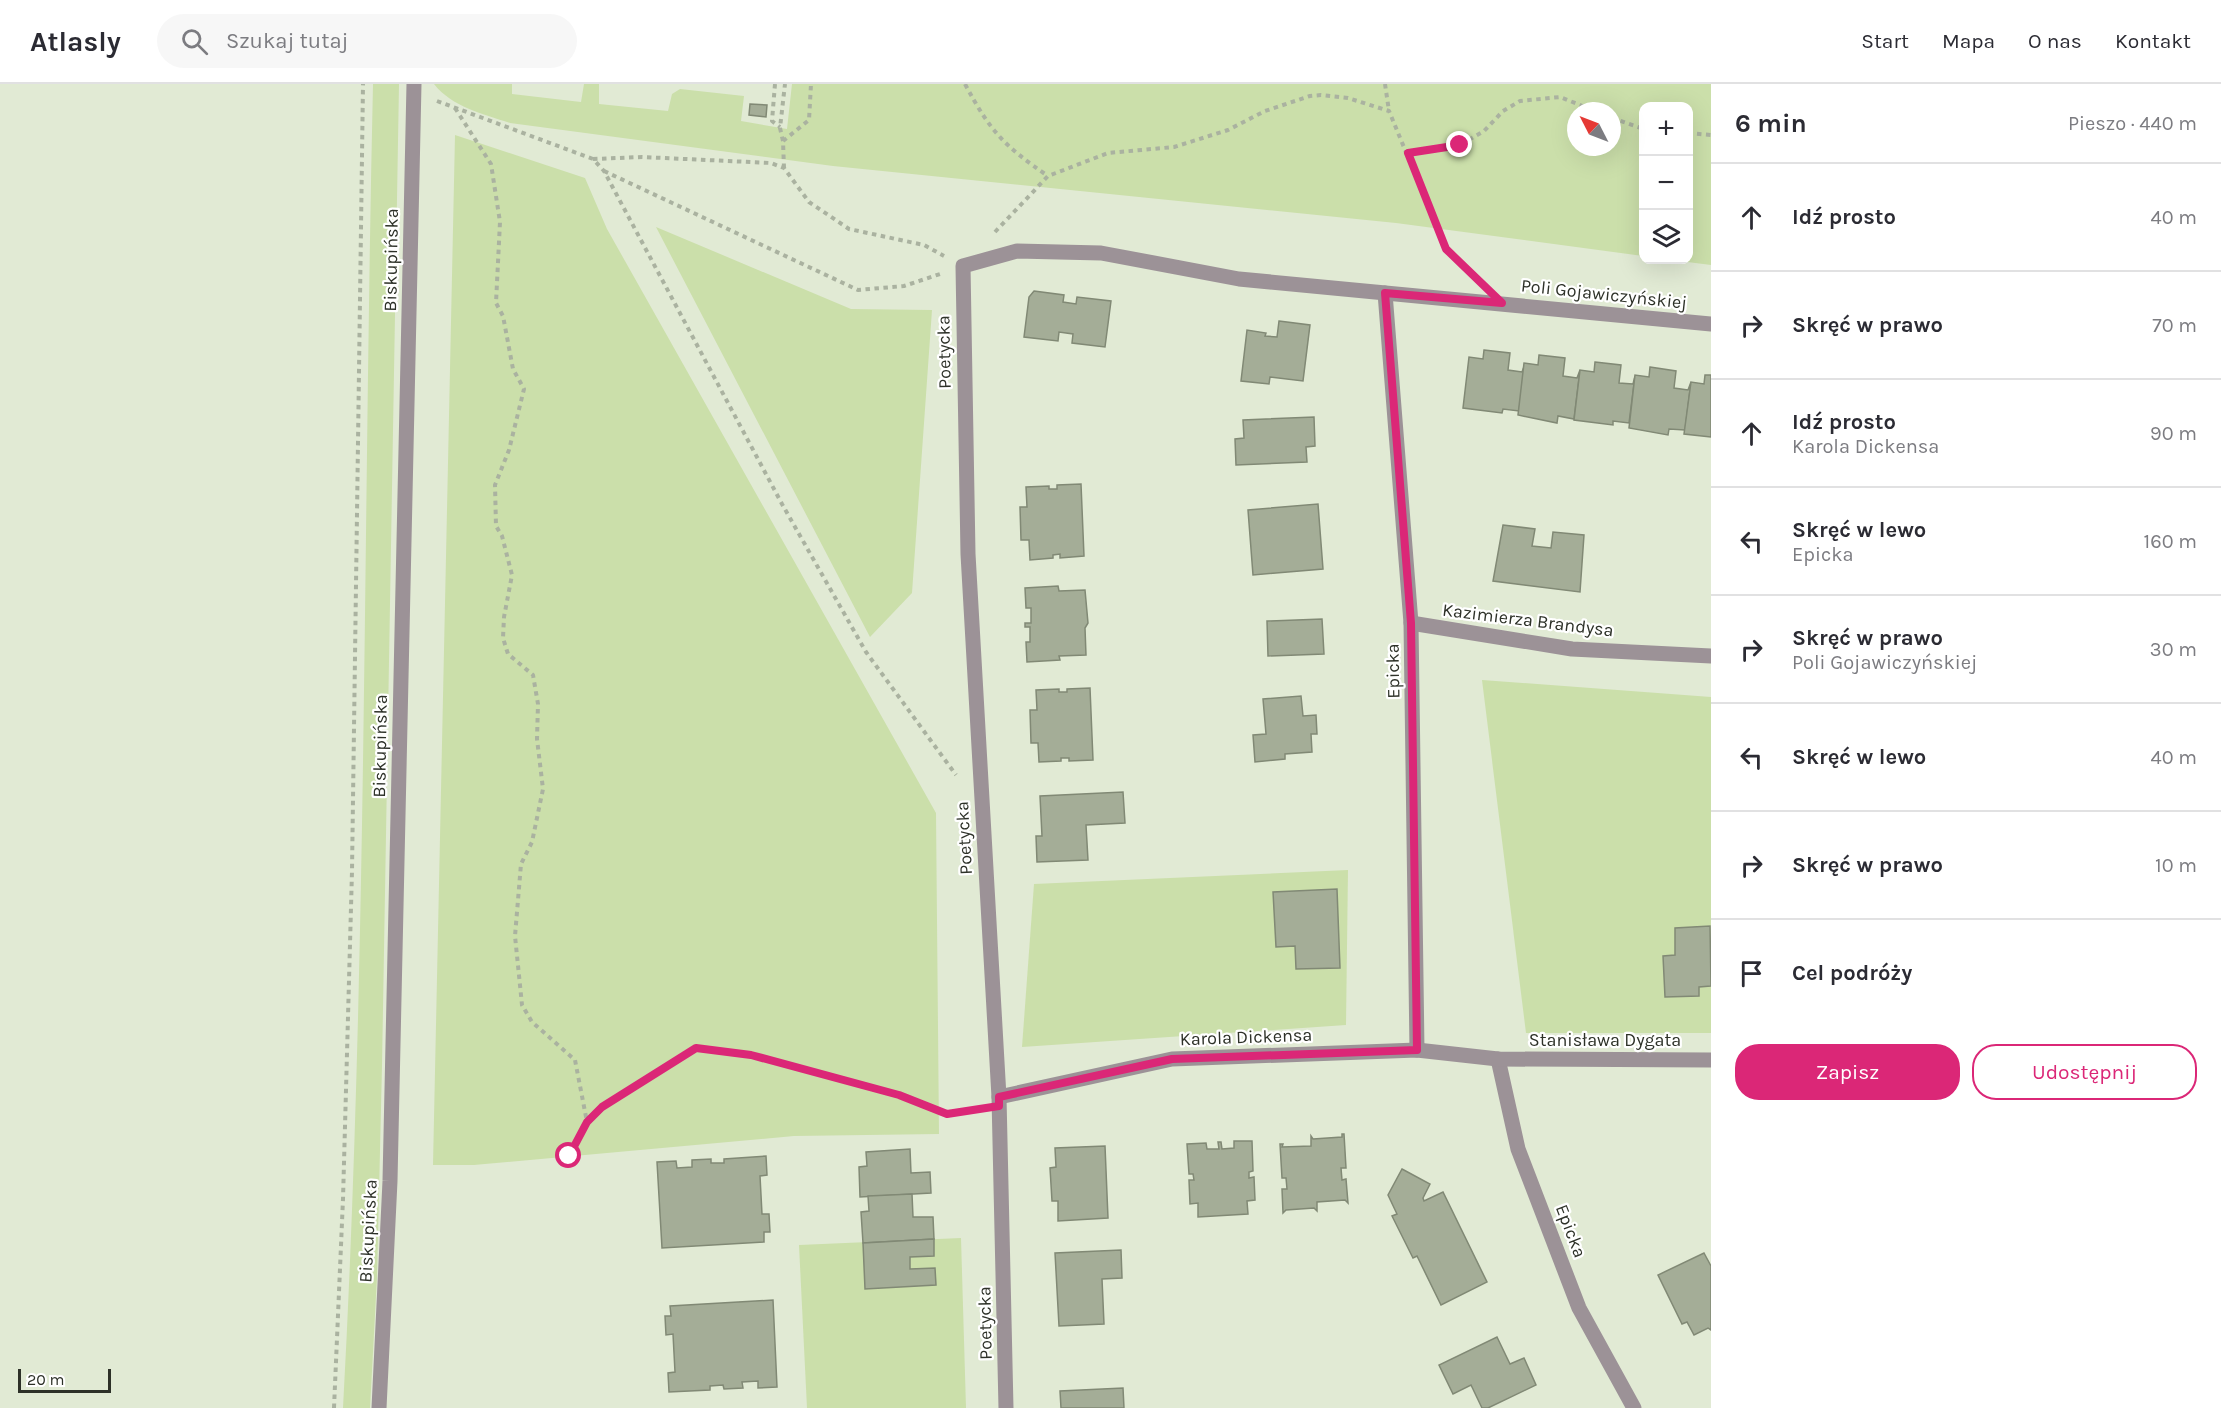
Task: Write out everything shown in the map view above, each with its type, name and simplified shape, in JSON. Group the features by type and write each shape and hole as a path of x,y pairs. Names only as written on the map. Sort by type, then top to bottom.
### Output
{"street":[{"name":"Biskupińska","path":"379,1408 390,1170 414,88"},
{"name":"Poli Gojawiczyńskiej","path":"963,266 1017,251 1101,253 1239,279 1711,324"},
{"name":"Poetycka","path":"963,266 968,554 999,1102 1006,1408"},
{"name":"Epicka","path":"1385,293 1411,623 1417,1050"},
{"name":"Kazimierza Brandysa","path":"1411,623 1572,649 1711,656"},
{"name":"Karola Dickensa","path":"999,1102 1172,1059 1417,1050 1498,1059"},
{"name":"Epicka","path":"1498,1059 1518,1149 1579,1308 1634,1408"},
{"name":"Stanisława Dygata","path":"1498,1059 1711,1060"}],"path":[{"path":"334,1408 344,1199 352,871 363,84"},
{"path":"775,84 772,121 780,128"},
{"path":"784,168 780,128 785,84"},
{"path":"783,141 808,120 811,84"},
{"path":"965,84 985,121 1013,152 1048,176"},
{"path":"1385,84 1389,111 1446,249 1502,303"},
{"path":"414,88 455,108 593,159 642,157 771,163 784,168 809,202 849,229 924,245 963,266"},
{"path":"994,234 1048,176 1107,153 1174,147 1228,130 1265,111 1310,96 1348,98 1389,111"},
{"path":"1408,153 1460,145 1484,131 1503,111 1520,101 1560,97 1572,102"},
{"path":"455,108 491,164 500,222 496,303 503,316 513,369 524,389 509,450 495,485 496,526 502,536 513,575 504,617 503,638 508,654 533,675 538,704 537,739 543,789 532,842 521,864 515,936 522,1005 532,1022 575,1060 587,1122"},
{"path":"1621,121 1639,127"},
{"path":"1693,134 1711,135"},
{"path":"593,159 604,171 776,493 866,652 982,810"},
{"path":"604,171 858,290 904,286 963,266"},
{"path":"569,1156 587,1122 602,1107 696,1048 751,1055 899,1095 947,1114 999,1102"}],"green space":[{"path":"373,84 399,84 382,1066 377,1277 370,1408 343,1408 351,1243 360,912"},
{"path":"434,84 512,84 512,94 581,102 584,84 599,84 599,104 668,111 672,94 680,89 744,96 741,121 787,129 792,84 1711,84 1711,265 1693,263 1693,102 1639,102 1639,255 1396,223 833,166 510,123 469,109 450,99"},
{"path":"455,135 585,178 607,229 936,813 939,1134 794,1136 474,1165 433,1165"},
{"path":"656,227 851,309 932,310 912,593 870,637"},
{"path":"1482,680 1711,697 1711,1033 1526,1033"},
{"path":"1348,870 1346,1025 1022,1047 1034,884"},
{"path":"961,1238 966,1408 807,1408 799,1245"}],"building":[{"path":"750,104 767,105 766,117 749,115"},
{"path":"1034,291 1064,295 1063,302 1076,304 1077,297 1111,301 1105,347 1072,343 1073,334 1059,332 1058,341 1024,337 1029,297"},
{"path":"1279,321 1310,325 1303,381 1270,377 1269,384 1241,381 1247,330 1277,337"},
{"path":"1484,350 1510,353 1508,370 1522,372 1525,364 1519,411 1503,409 1502,413 1463,408 1469,357 1483,359"},
{"path":"1539,355 1565,358 1563,376 1577,378 1580,370 1574,419 1558,416 1557,423 1518,415 1524,363 1538,365"},
{"path":"1595,362 1621,365 1619,383 1633,384 1635,376 1629,423 1613,421 1613,425 1574,420 1580,370 1594,372"},
{"path":"1650,367 1676,371 1674,388 1688,390 1691,382 1685,430 1669,429 1668,435 1629,428 1635,375 1649,377"},
{"path":"1705,375 1711,375 1711,437 1684,434 1691,382 1704,384"},
{"path":"1314,417 1315,446 1306,447 1307,462 1236,465 1235,439 1244,438 1243,420"},
{"path":"1081,484 1084,556 1060,558 1060,554 1053,555 1053,558 1030,560 1029,540 1021,540 1020,507 1027,507 1026,487 1049,486 1049,489 1057,489 1057,485"},
{"path":"1318,504 1323,569 1253,575 1248,510"},
{"path":"1503,525 1535,529 1532,546 1551,548 1553,532 1584,535 1580,592 1493,581"},
{"path":"1058,586 1059,591 1085,590 1088,623 1085,628 1086,655 1059,656 1060,660 1027,662 1026,642 1030,642 1030,627 1025,627 1025,623 1031,623 1031,608 1026,608 1025,588"},
{"path":"1322,619 1324,654 1268,656 1267,621"},
{"path":"1090,688 1093,760 1069,761 1069,758 1061,758 1061,761 1039,762 1038,743 1031,743 1030,710 1037,710 1036,690 1059,689 1059,692 1067,692 1067,689"},
{"path":"1301,696 1303,716 1316,715 1317,734 1311,734 1312,752 1285,754 1285,759 1255,762 1253,735 1266,734 1263,699"},
{"path":"1123,792 1125,823 1086,825 1088,860 1037,862 1036,836 1042,836 1040,796"},
{"path":"1337,889 1340,968 1296,969 1295,946 1276,947 1273,892"},
{"path":"1710,926 1711,986 1699,987 1699,996 1665,997 1663,956 1675,955 1675,928"},
{"path":"1344,1134 1346,1168 1341,1168 1342,1180 1346,1179 1348,1203 1345,1200 1317,1202 1317,1211 1314,1208 1286,1210 1283,1213 1282,1189 1287,1189 1286,1178 1282,1178 1280,1144 1283,1144 1282,1147 1311,1146 1311,1136 1313,1139 1342,1137"},
{"path":"1234,1141 1252,1141 1253,1171 1249,1172 1249,1178 1254,1177 1255,1200 1247,1201 1248,1214 1198,1217 1198,1203 1190,1204 1189,1180 1194,1180 1193,1174 1189,1174 1187,1144 1206,1143 1207,1149 1219,1149 1218,1142 1221,1142 1222,1149 1234,1148"},
{"path":"1105,1146 1108,1218 1058,1221 1058,1201 1052,1201 1050,1168 1056,1167 1055,1148"},
{"path":"910,1149 911,1173 930,1172 931,1193 860,1197 859,1167 867,1166 866,1152"},
{"path":"766,1156 767,1175 760,1176 762,1214 769,1214 770,1232 764,1232 764,1242 662,1248 657,1162 676,1161 677,1168 692,1167 692,1160 711,1159 711,1163 724,1163 724,1159"},
{"path":"1402,1169 1430,1184 1423,1198 1424,1201 1443,1192 1487,1282 1441,1305 1417,1256 1413,1258 1392,1216 1397,1214 1388,1195"},
{"path":"912,1194 913,1217 933,1217 934,1239 863,1243 861,1212 869,1211 868,1196"},
{"path":"934,1239 934,1256 910,1257 910,1269 935,1268 936,1285 865,1289 863,1243"},
{"path":"1121,1250 1122,1278 1102,1279 1104,1324 1059,1326 1055,1253"},
{"path":"1704,1253 1711,1266 1711,1330 1708,1328 1694,1335 1687,1322 1682,1324 1658,1275"},
{"path":"773,1300 777,1387 758,1388 758,1381 742,1382 743,1388 724,1389 723,1385 710,1386 710,1390 669,1392 668,1373 675,1372 673,1334 666,1335 665,1316 671,1316 670,1306"},
{"path":"1497,1337 1510,1364 1524,1358 1536,1385 1488,1408 1482,1408 1471,1385 1453,1394 1439,1365"},
{"path":"1123,1388 1124,1408 1061,1408 1060,1391"}],"route":[{"path":"569,1156 587,1122 602,1107 696,1048 751,1055 899,1095 947,1114 999,1106 999,1097 1172,1059 1417,1050 1411,623 1385,293 1502,303 1446,249 1408,153 1460,145"}]}
